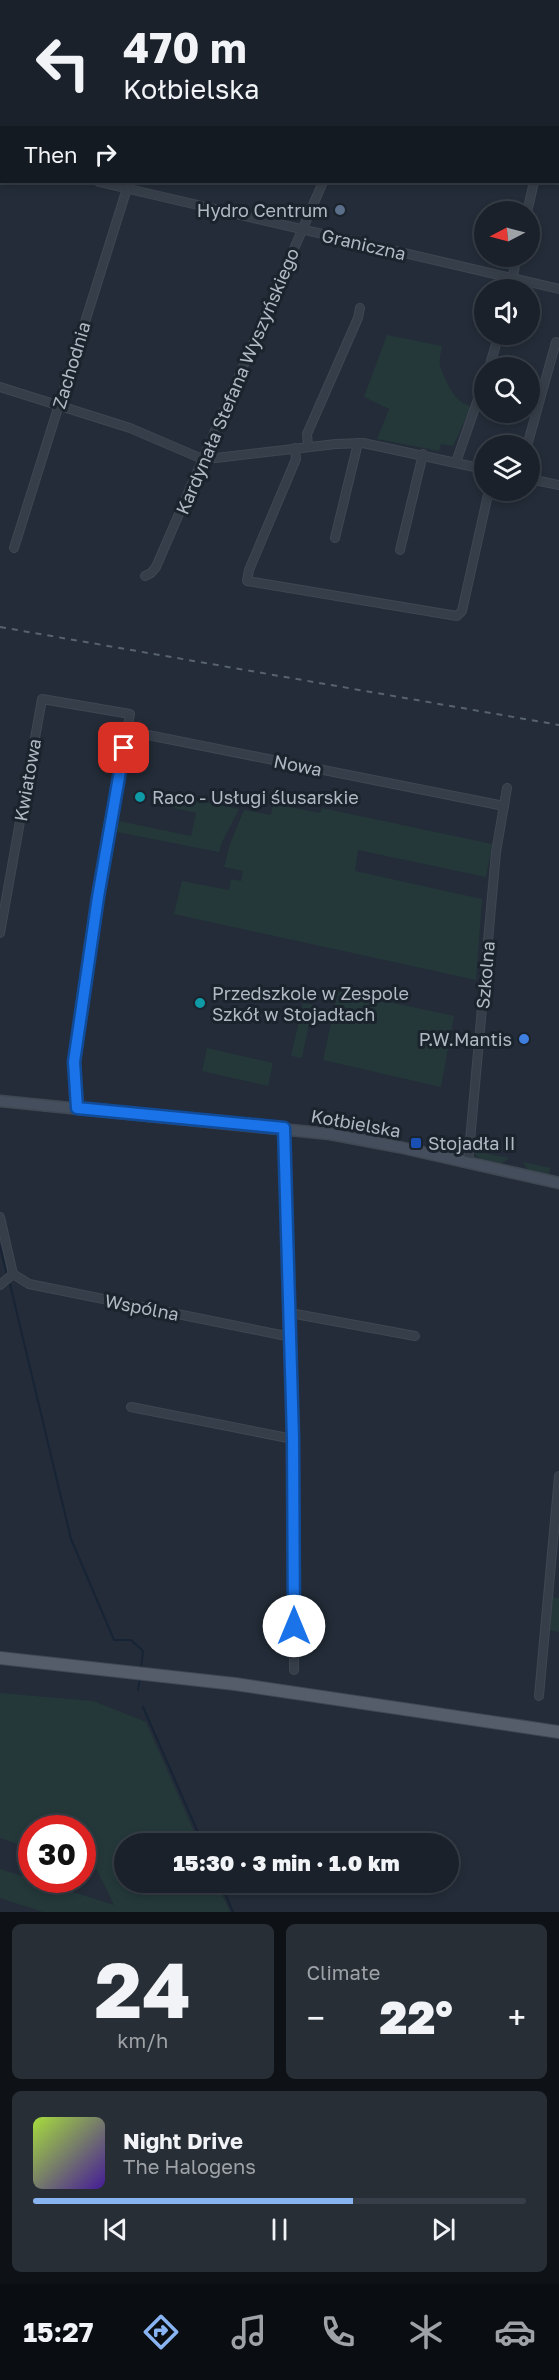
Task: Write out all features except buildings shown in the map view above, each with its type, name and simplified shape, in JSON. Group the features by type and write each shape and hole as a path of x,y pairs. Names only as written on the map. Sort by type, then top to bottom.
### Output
{"main road":[{"path":"0,1658 235,1684 559,1732"}],"street":[{"name":"Graniczna","path":"109,183 128,185 302,230 559,289"},
{"name":"Kardynała Stefana Wyszyńskiego","path":"145,576 156,567 323,183"},
{"path":"530,201 534,183"},
{"name":"Zachodnia","path":"14,548 128,185"},
{"path":"512,278 514,267"},
{"path":"308,447 307,434 358,318 360,308"},
{"path":"530,435 556,342"},
{"path":"0,387 130,428 200,458 358,443 423,454 474,466"},
{"path":"456,462 474,411"},
{"path":"335,538 358,443"},
{"path":"295,448 296,459 249,570 247,581 457,616 462,611 487,501"},
{"path":"400,550 423,454"},
{"path":"540,481 559,485"},
{"name":"Kwiatowa","path":"0,933 42,699 130,714 128,731"},
{"path":"77,1108 75,1052 98,897 128,731"},
{"name":"Nowa","path":"128,731 504,806"},
{"name":"Szkolna","path":"468,1163 496,852 507,788"},
{"name":"Kołbielska","path":"0,1101 284,1128 374,1141 559,1183"},
{"path":"284,1128 293,1439 294,1670"},
{"path":"0,1217 8,1278"},
{"name":"Wspólna","path":"8,1278 291,1337"},
{"path":"290,1313 415,1336"},
{"path":"131,1407 293,1439"},
{"path":"539,1696 559,1476"}],"green space":[{"path":"387,335 442,346 440,366 444,377 459,400 469,405 470,409 453,446 441,444 439,451 377,439 389,409 364,397"},
{"path":"175,795 239,809 219,852 117,832 119,821 191,836 196,813 173,808"},
{"path":"273,804 320,813 322,808 492,844 486,877 358,850 355,871 482,899 476,980 174,914 182,881 229,890 231,879 241,881 243,871 224,867 230,844 244,810 271,815"},
{"path":"338,991 454,1016 441,1087 323,1060"},
{"path":"303,1003 313,1005 302,1058 291,1056"},
{"path":"207,1048 273,1063 268,1086 202,1071"},
{"path":"475,1151 509,1158 501,1164 481,1159 475,1155"},
{"path":"523,1162 551,1168 548,1175 528,1170"},
{"path":"553,1597 559,1598 559,1632 549,1630"},
{"path":"0,1693 93,1701 146,1722 195,1833 114,1833 114,1893 221,1893 230,1912 43,1912 0,1898 0,1869 18,1875 18,1893 76,1893 114,1905 96,1870 96,1815 18,1815 18,1844 0,1838"}],"waterway":[{"path":"0,1246 7,1275"},
{"path":"9,1280 71,1539 114,1640 131,1640 143,1651 141,1669"},
{"path":"138,1690 140,1677"},
{"path":"143,1707 198,1833"},
{"path":"225,1893 233,1912"}],"railway":[{"path":"0,627 559,725"}],"place":[{"name":"Hydro Centrum","path":"340,210"},
{"name":"Raco - Usługi ślusarskie","path":"140,797"},
{"name":"Przedszkole w Zespole Szkół w Stojadłach","path":"200,1003"},
{"name":"P.W.Mantis","path":"524,1039"},
{"name":"Stojadła II","path":"416,1143"}],"route":[{"path":"124,748 98,897 74,1062 77,1108 284,1128 293,1439 294,1626"}]}
